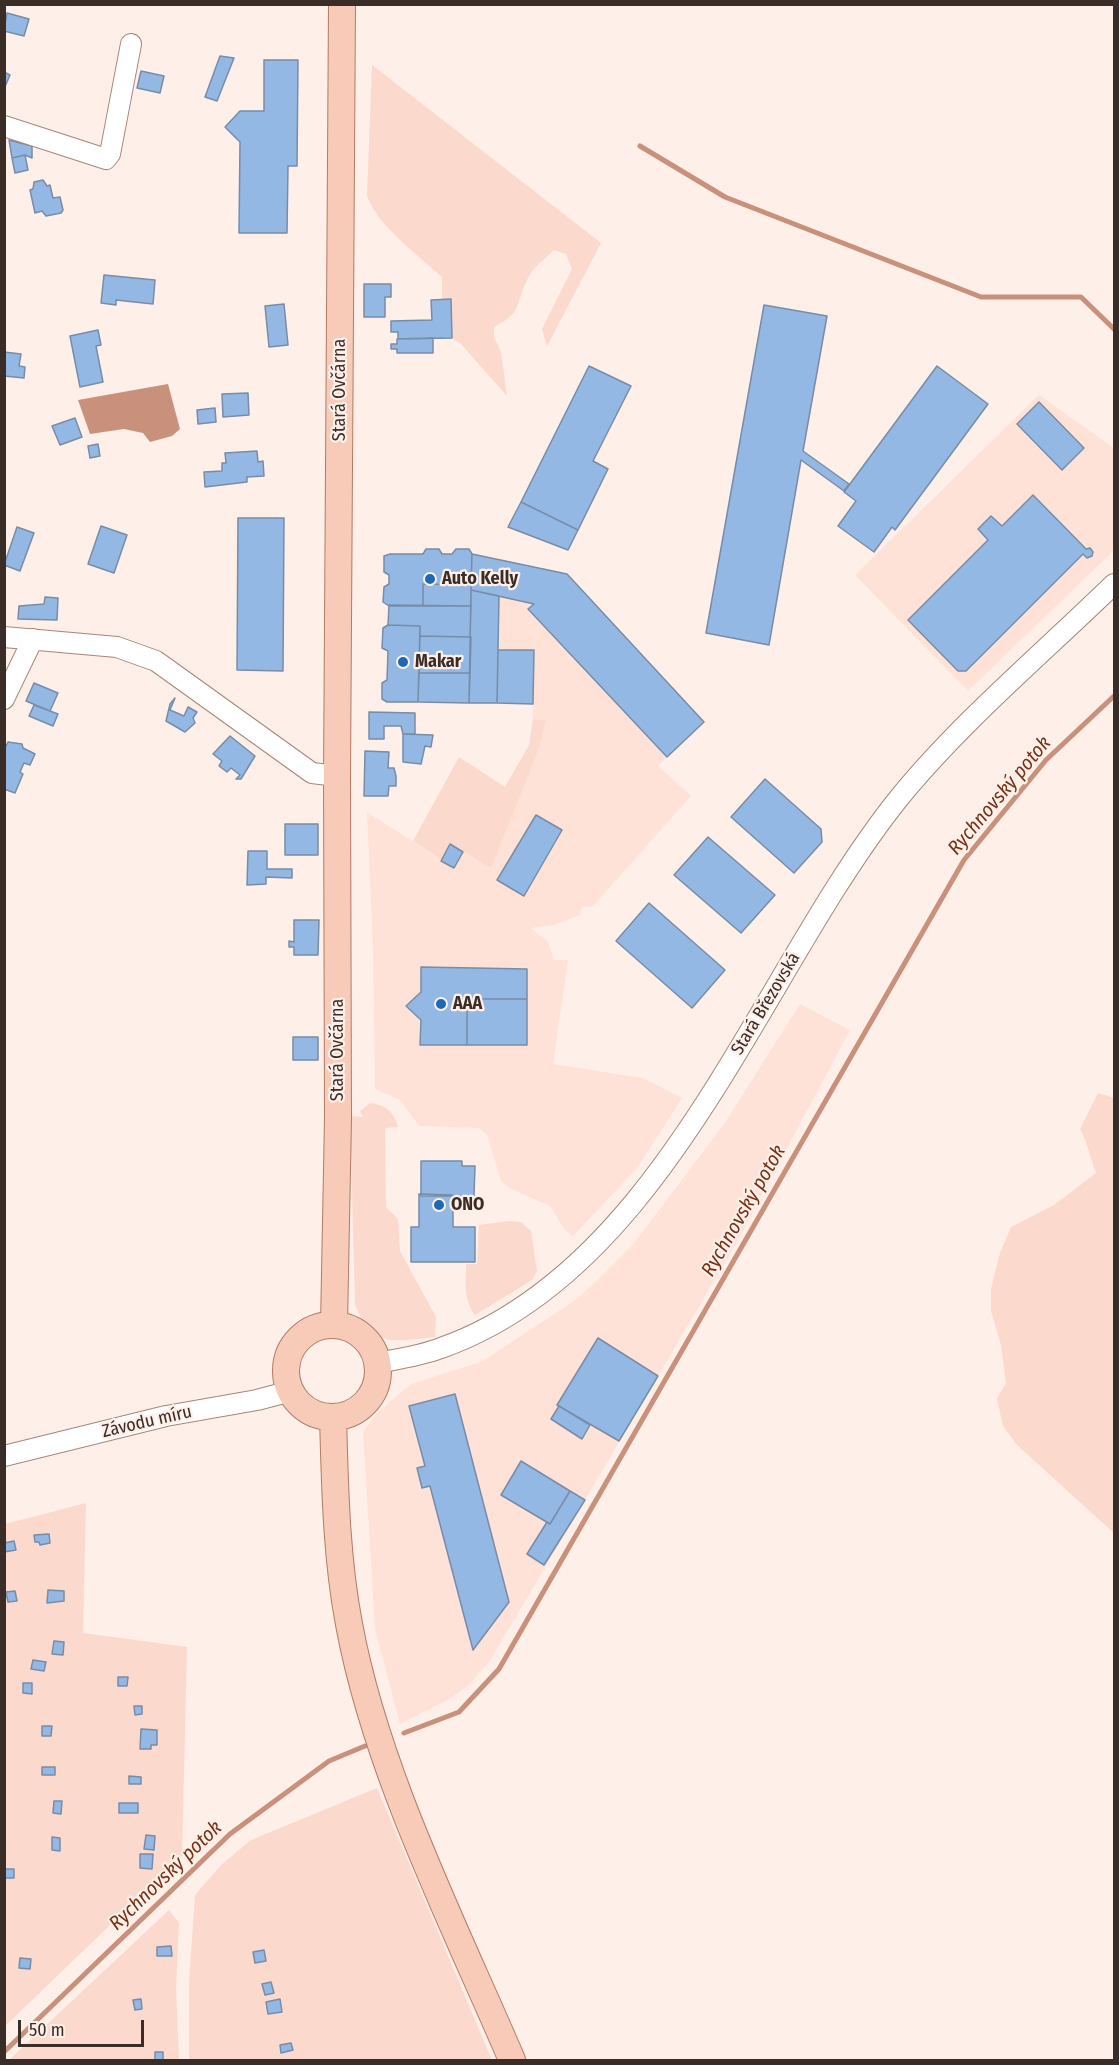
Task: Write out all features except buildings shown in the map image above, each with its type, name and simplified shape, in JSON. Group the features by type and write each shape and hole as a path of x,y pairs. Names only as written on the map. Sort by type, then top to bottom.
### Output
{"main road":[{"name":"Stará Ovčárna","path":"334,1325 338,1118 337,776 342,4"},
{"path":"334,1325 348,1328 364,1338 374,1354 376,1363 376,1382 367,1400 352,1412 333,1417 306,1408 291,1391 286,1366 295,1343 310,1331 334,1325"},
{"path":"333,1417 340,1562 349,1624 365,1694 402,1803 512,2061"}],"street":[{"path":"4,126 106,159 110,154 131,44"},
{"name":"Stará Březovská","path":"376,1363 434,1351 484,1328 515,1311 554,1283 603,1239 670,1156 731,1061 847,870 899,799 951,741 1114,584"},
{"path":"4,636 117,647 156,661 312,773 337,776"},
{"path":"4,699 33,639"},
{"name":"Závodu míru","path":"4,1456 166,1416 257,1400 291,1391"}],"shaded area":[{"path":"372,65 601,243 547,346 542,329 572,269 566,254 554,250 536,266 528,278 514,312 494,327 494,337 501,352 507,396 461,344 452,338 451,300 442,300 442,277 389,229 372,207 367,196"},
{"path":"168,384 180,429 172,436 150,442 143,433 124,429 90,434 78,400"},
{"path":"1039,395 1114,448 1114,550 968,691 855,575"},
{"path":"499,596 534,604 528,610 667,757 658,766 691,796 593,906 582,907 580,915 553,925 531,928 548,942 554,960 568,960 553,1064 643,1078 682,1098 637,1168 573,1236 564,1229 550,1206 511,1189 501,1181 487,1135 479,1128 419,1126 400,1100 375,1089 373,949 367,812 454,868 463,852 489,866 540,746 546,720 533,719 534,650 498,650"},
{"path":"533,719 546,720 540,746 491,868 464,852 454,868 413,841 459,757 505,787 529,745"},
{"path":"800,1004 850,1030 737,1242 491,1659 470,1684 451,1698 400,1724 375,1629 363,1432 377,1413 411,1384 483,1361 577,1299 591,1286 634,1243 724,1124"},
{"path":"1098,1093 1114,1098 1114,1533 1017,1445 1003,1426 997,1399 1006,1383 1001,1345 991,1311 991,1289 1000,1253 1011,1227 1054,1205 1096,1173 1080,1129"},
{"path":"370,1103 381,1105 388,1110 398,1127 385,1128 386,1207 398,1219 400,1251 436,1317 435,1337 408,1340 386,1339 369,1329 355,1304 350,1116 363,1117 360,1111"},
{"path":"509,1221 521,1222 531,1231 537,1271 532,1280 475,1315 467,1297 466,1264 477,1264 479,1225"},
{"path":"86,1503 83,1633 187,1647 182,1856 5,2026 5,1524"},
{"path":"377,1788 492,2060 189,2060 189,1981 195,1895 221,1865 251,1840"},
{"path":"169,1910 179,1923 176,1988 179,2060 9,2060"}],"waterway":[{"path":"640,146 725,197 981,297 1081,297 1114,329"},
{"name":"Rychnovský potok","path":"404,1733 459,1712 499,1669 964,860 1046,760 1114,696"},
{"name":"Rychnovský potok","path":"4,2052 230,1834 329,1761 365,1746"}],"place":[{"name":"Auto Kelly","path":"430,579"},
{"name":"Makar","path":"403,662"},
{"name":"AAA","path":"441,1004"},
{"name":"ONO","path":"439,1205"}]}
